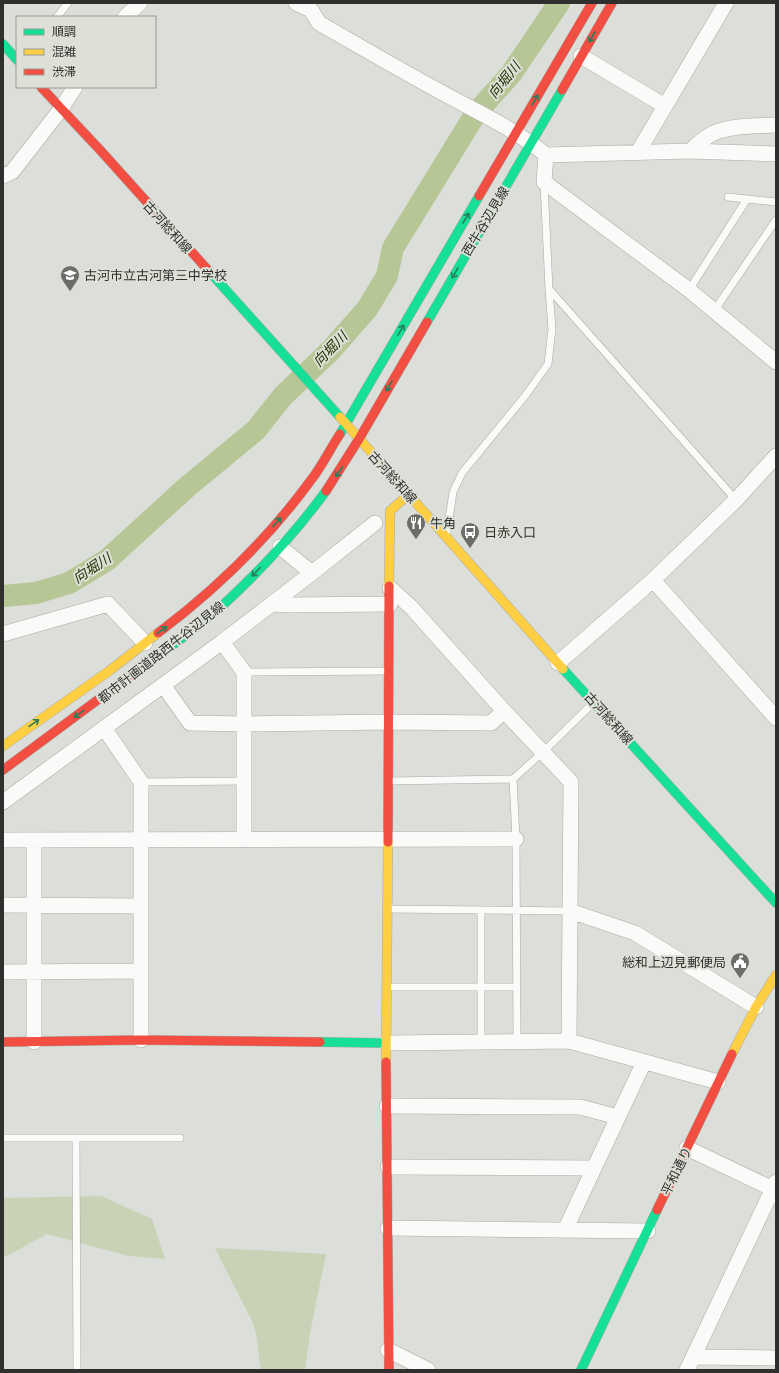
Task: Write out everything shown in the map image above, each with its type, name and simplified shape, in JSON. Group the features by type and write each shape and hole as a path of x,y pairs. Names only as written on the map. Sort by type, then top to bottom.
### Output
{"street":[{"path":"126,16 140,3"},
{"path":"296,3 312,10 319,23 532,143 546,155 690,150 776,154"},
{"name":"西牛谷辺見線","path":"346,424 592,3"},
{"name":"西牛谷辺見線","path":"359,439 612,3"},
{"path":"638,152 726,3"},
{"path":"3,44 16,59"},
{"path":"581,56 665,106"},
{"name":"古河総和線","path":"42,88 447,536 558,663 776,903"},
{"path":"3,176 12,172 61,109 74,88"},
{"path":"690,150 701,140 717,131 730,128 776,125"},
{"path":"546,155 544,182 689,290 776,362"},
{"name":"都市計画道路西牛谷辺見線","path":"3,746 185,613 237,566 289,508 312,479 346,424"},
{"name":"都市計画道路西牛谷辺見線","path":"3,770 198,626 250,579 305,519 359,439"},
{"path":"558,663 654,580 736,500 776,456"},
{"path":"388,1370 388,1168 386,1042 390,671 390,511 409,494"},
{"path":"3,802 273,604 375,523"},
{"path":"280,547 312,573"},
{"path":"654,580 776,718"},
{"path":"390,588 412,607 504,711 571,782 569,1041"},
{"path":"3,634 108,604 145,643"},
{"path":"273,604 390,604"},
{"path":"222,642 244,672 244,840"},
{"path":"162,685 190,723 491,723 504,711"},
{"path":"104,728 141,782 141,1040"},
{"path":"3,840 516,839"},
{"path":"34,840 34,1042"},
{"path":"3,905 141,906"},
{"path":"570,911 635,933 756,1007"},
{"path":"3,972 140,971"},
{"name":"平和通り","path":"582,1370 718,1082 756,1007 776,975"},
{"path":"3,1042 141,1040 386,1042 569,1041 718,1082"},
{"path":"565,1230 644,1062"},
{"path":"387,1106 580,1107 618,1117"},
{"path":"687,1148 775,1189 690,1364 776,1358"},
{"path":"388,1168 594,1168"},
{"path":"388,1228 648,1231"},
{"path":"388,1350 428,1370"}],"lane":[{"path":"58,16 68,3"},
{"path":"447,536 453,492 462,473 525,396 548,364 552,329 544,182"},
{"path":"728,197 776,202"},
{"path":"689,290 747,199"},
{"path":"714,311 776,220"},
{"path":"549,289 736,500"},
{"path":"244,672 390,671"},
{"path":"389,781 512,779 543,752 594,702"},
{"path":"512,779 516,839 517,1042"},
{"path":"141,782 244,781"},
{"path":"387,909 570,911"},
{"path":"480,1042 482,910"},
{"path":"387,987 516,987"},
{"path":"3,1138 180,1138"},
{"path":"76,1138 77,1370"}],"green space":[{"path":"101,1196 152,1219 165,1259 129,1256 47,1234 3,1258 3,1198"},
{"path":"215,1248 326,1254 310,1333 305,1370 261,1370 253,1323"}],"waterway":[{"name":"向堀川","path":"3,596 36,593 69,583 107,560 187,487 256,430 283,396 331,350 367,309 387,276 393,248 476,113 511,74 559,3"}],"traffic: fast":[{"path":"3,44 16,59"},
{"path":"427,322 562,90"},
{"path":"340,434 479,196"},
{"path":"207,269 340,417"},
{"path":"138,670 182,639 237,592 290,536 326,491"},
{"path":"563,669 776,903"},
{"path":"320,1042 386,1043"},
{"path":"581,1370 657,1210"}],"traffic: slow":[{"path":"340,417 563,669"},
{"path":"389,586 390,511 409,494"},
{"path":"3,746 109,671 158,633"},
{"path":"386,1062 388,842"},
{"path":"732,1054 756,1007 776,975"}],"traffic: jam":[{"path":"479,196 592,3"},
{"path":"562,90 612,3"},
{"path":"42,88 207,269"},
{"path":"326,491 359,439 427,322"},
{"path":"158,633 200,599 259,543 311,480 340,434"},
{"path":"388,842 389,586"},
{"path":"3,770 138,670"},
{"path":"3,1042 141,1040 320,1042"},
{"path":"657,1210 732,1054"},
{"path":"386,1062 389,1370"}],"place":[{"name":"古河市立古河第三中学校","path":"70,292"},
{"name":"牛角","path":"416,540"},
{"name":"日赤入口","path":"470,549"},
{"name":"総和上辺見郵便局","path":"740,979"}]}
